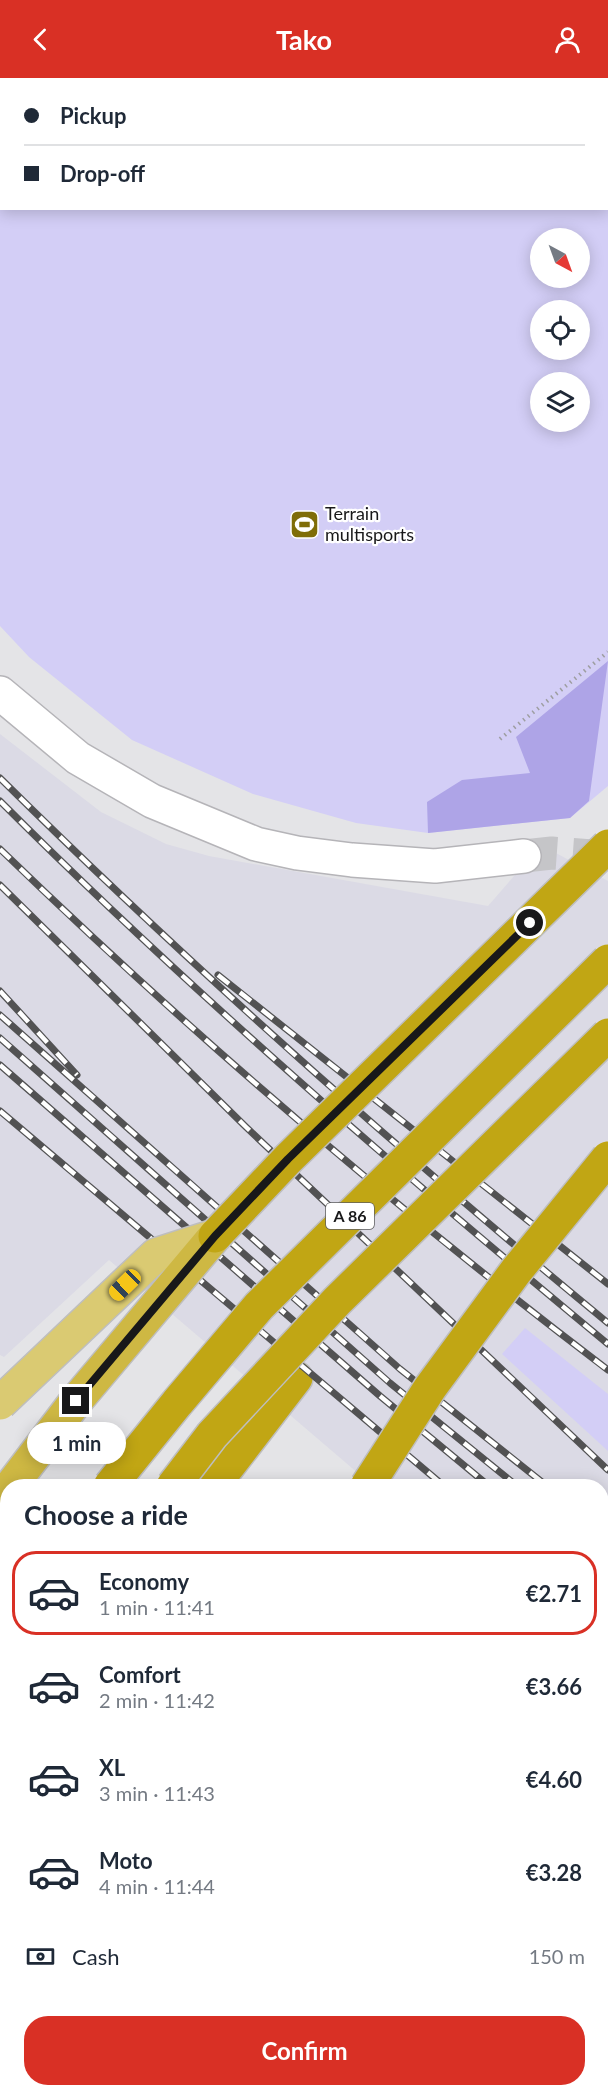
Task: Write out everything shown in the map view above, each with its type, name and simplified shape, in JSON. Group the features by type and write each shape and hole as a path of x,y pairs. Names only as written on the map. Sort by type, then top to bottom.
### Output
{"highway":[{"path":"16,1479 83,1393 215,1236 288,1159 608,846"},
{"name":"A 86","path":"116,1479 177,1402 259,1306 608,961"},
{"name":"A 86","path":"178,1479 212,1435 337,1301 608,1035"},
{"path":"372,1479 430,1388 516,1271 608,1158"},
{"path":"218,1479 296,1378 337,1301"}],"main road":[{"path":"0,1402 156,1255 215,1236"}],"street":[{"path":"0,693 78,758 152,801 256,844 341,859 435,866 524,856"}],"path":[{"path":"500,739 608,652"}],"shaded area":[{"name":"Terrain multisports","path":"0,210 608,210 608,786 570,818 428,833 356,823 253,794 132,740 29,657 0,626"},
{"path":"608,661 589,801 570,818 428,833 427,802 462,780 530,773 516,737"},
{"path":"0,734 101,812 166,844 209,856 488,906 541,845 608,881 608,1479 365,1479 109,1260 4,1357 0,1355"},
{"path":"525,1328 608,1394 608,1451 502,1354"}],"tunnel":[{"path":"524,856 552,853 608,857"}],"railway":[{"path":"0,778 222,989 374,1125 608,1323"},
{"path":"0,801 147,943 298,1080 608,1344"},
{"path":"0,849 146,986 296,1118 450,1246 608,1370"},
{"path":"0,885 246,1127 608,1470"},
{"path":"218,975 608,1284"},
{"path":"0,991 77,1075"},
{"path":"0,1015 400,1369 538,1479"},
{"path":"0,1038 390,1383 508,1479"},
{"path":"0,1065 380,1396 481,1479"},
{"path":"0,1111 436,1479"}],"place":[{"name":"Terrain multisports","path":"304,524"}],"route":[{"path":"76,1401 215,1236 288,1159 530,923"}]}
